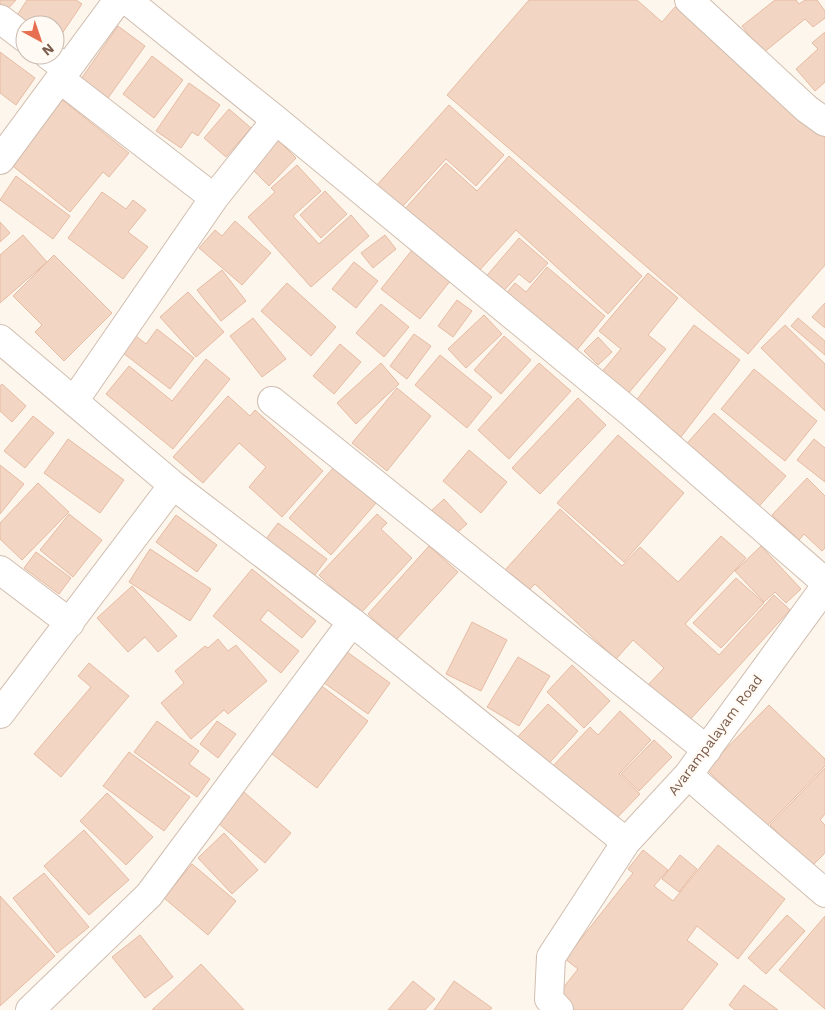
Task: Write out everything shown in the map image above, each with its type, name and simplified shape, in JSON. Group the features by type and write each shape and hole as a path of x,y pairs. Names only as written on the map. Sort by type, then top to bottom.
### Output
{"street":[{"path":"0,160 58,68 118,0"},
{"path":"127,0 276,120 630,412 825,582"},
{"path":"688,0 807,109 825,122"},
{"path":"0,19 15,30"},
{"path":"58,68 214,198"},
{"path":"74,401 214,198 276,120"},
{"path":"0,339 173,485 352,622 626,842"},
{"path":"272,401 707,750"},
{"path":"0,714 173,485"},
{"path":"0,570 70,623"},
{"name":"Avarampalayam Road","path":"558,1010 549,999 551,957 626,842 688,775 825,588"},
{"path":"30,1010 149,896 352,622"},
{"path":"688,775 825,893"}],"building":[{"path":"0,0 16,0 6,11 0,5"},
{"path":"27,0 76,0 82,4 65,29 65,15 17,15"},
{"path":"529,0 637,0 662,22 675,7 825,137 825,265 748,354 447,95"},
{"path":"775,0 796,0 799,4 805,0 817,0 825,11 825,18 813,27 805,19 763,53 742,26"},
{"path":"118,26 145,46 108,98 81,79"},
{"path":"825,32 825,82 815,91 796,69 818,49 812,43"},
{"path":"0,52 35,78 16,105 0,93"},
{"path":"152,56 183,80 154,118 123,94"},
{"path":"189,83 220,105 198,136 192,132 181,148 156,131"},
{"path":"60,98 129,153 109,177 103,172 70,212 9,163"},
{"path":"449,105 504,155 476,186 446,159 402,207 377,185"},
{"path":"229,109 251,128 226,157 204,138"},
{"path":"278,140 296,158 269,186 250,167"},
{"path":"509,156 642,276 608,314 516,230 478,272 403,211 446,163 477,191"},
{"path":"297,165 321,191 293,216 319,244 351,215 369,236 311,287 248,217 275,192 271,188"},
{"path":"16,176 70,216 53,239 0,200"},
{"path":"325,191 347,214 321,238 300,215"},
{"path":"102,192 126,209 133,200 146,210 128,232 148,247 123,279 68,238"},
{"path":"235,221 271,253 242,285 199,248 215,230 222,236"},
{"path":"0,222 10,233 0,242"},
{"path":"23,235 47,262 0,303 0,255"},
{"path":"385,235 396,249 373,268 361,253"},
{"path":"519,238 548,263 530,283 519,274 500,295 483,280"},
{"path":"412,250 451,280 420,319 381,289"},
{"path":"54,255 112,313 64,361 35,332 42,325 13,296"},
{"path":"354,262 378,281 356,308 332,289"},
{"path":"547,267 605,316 572,356 502,298 515,283 526,292"},
{"path":"222,270 246,301 221,321 197,290"},
{"path":"648,273 678,298 648,335 666,349 626,396 600,374 621,349 599,331"},
{"path":"287,283 336,327 311,356 261,311"},
{"path":"188,292 224,332 196,357 160,317"},
{"path":"457,300 472,311 453,337 438,326"},
{"path":"825,303 825,328 812,317"},
{"path":"381,304 409,327 384,357 356,333"},
{"path":"484,315 502,334 466,368 448,349"},
{"path":"253,318 286,359 262,377 230,336"},
{"path":"798,318 825,341 825,355 791,326"},
{"path":"694,325 740,360 681,437 635,402"},
{"path":"785,325 825,364 825,411 761,348"},
{"path":"157,329 194,358 170,389 123,353 136,336 146,344"},
{"path":"414,334 431,346 407,379 390,366"},
{"path":"504,336 531,360 501,394 474,370"},
{"path":"598,337 612,352 598,365 584,351"},
{"path":"340,344 361,362 334,394 313,376"},
{"path":"440,355 492,397 467,428 415,385"},
{"path":"206,359 230,379 173,449 106,394 129,366 172,401"},
{"path":"381,363 399,384 356,424 337,403"},
{"path":"539,363 571,391 509,459 478,430"},
{"path":"754,369 817,421 785,461 721,409"},
{"path":"2,384 26,406 12,422 0,411 0,386"},
{"path":"397,388 431,416 387,471 352,443"},
{"path":"228,396 250,416 255,410 323,471 282,517 249,487 266,467 239,443 203,483 173,457"},
{"path":"578,398 606,425 540,494 512,468"},
{"path":"714,413 786,476 754,512 682,449"},
{"path":"33,416 54,433 25,468 4,451"},
{"path":"618,435 684,493 624,562 557,503"},
{"path":"68,439 124,480 100,513 44,473"},
{"path":"814,439 825,448 825,482 797,460"},
{"path":"469,450 507,482 481,513 443,481"},
{"path":"0,465 24,484 0,514"},
{"path":"334,467 376,503 331,555 289,518"},
{"path":"807,478 825,496 825,548 822,551 804,534 799,540 772,515"},
{"path":"38,483 69,512 22,560 0,539 0,523"},
{"path":"444,499 467,524 452,537 430,512"},
{"path":"560,509 622,566 640,547 678,582 721,536 746,558 685,624 719,655 774,595 790,610 687,723 647,686 664,668 633,640 616,659 535,584 528,591 505,570"},
{"path":"69,514 102,540 73,577 40,550"},
{"path":"377,514 387,523 381,529 412,558 360,614 319,575"},
{"path":"176,515 217,545 197,572 156,542"},
{"path":"278,523 327,559 311,580 263,543"},
{"path":"429,546 458,572 396,640 368,614"},
{"path":"761,546 801,589 786,603 775,592 764,602 735,571"},
{"path":"150,549 211,589 190,621 129,582"},
{"path":"36,552 71,578 59,594 24,568"},
{"path":"252,569 316,621 302,638 268,610 260,620 299,651 281,673 213,616"},
{"path":"736,578 764,603 721,648 693,623"},
{"path":"132,586 177,636 158,652 145,637 128,652 97,618"},
{"path":"472,622 507,640 481,691 446,674"},
{"path":"218,639 228,651 236,645 267,681 228,714 224,710 191,739 161,703 184,683 175,671 205,646 208,648"},
{"path":"343,649 390,683 368,714 320,680"},
{"path":"518,657 550,676 519,726 487,707"},
{"path":"89,663 129,696 61,777 34,754 91,687 78,676"},
{"path":"572,665 610,701 584,728 547,692"},
{"path":"319,684 368,721 317,788 268,751"},
{"path":"548,704 578,731 544,769 514,741"},
{"path":"769,705 825,759 825,766 766,827 706,769"},
{"path":"620,711 651,740 619,774 640,794 611,824 551,768 590,727 598,735"},
{"path":"157,721 199,751 189,764 210,779 197,797 134,752"},
{"path":"217,721 236,734 218,758 200,744"},
{"path":"654,740 672,757 639,791 621,774"},
{"path":"129,752 190,797 164,831 103,786"},
{"path":"825,768 825,814 820,820 825,825 825,853 812,866 770,825"},
{"path":"244,792 291,833 265,863 218,823"},
{"path":"107,793 153,837 126,865 80,821"},
{"path":"84,830 129,880 89,915 44,866"},
{"path":"224,833 258,870 232,894 198,858"},
{"path":"718,845 785,899 738,959 697,926 687,940 718,964 682,1010 573,1010 556,997 578,969 565,959 633,873 628,869 643,850 668,870 654,886 673,901"},
{"path":"680,855 697,869 679,892 662,879"},
{"path":"192,864 236,901 208,935 164,898"},
{"path":"44,873 89,927 57,953 13,898"},
{"path":"0,896 55,956 0,1006"},
{"path":"787,915 805,931 766,974 748,958"},
{"path":"825,916 825,1009 779,970"},
{"path":"140,935 173,977 145,998 112,957"},
{"path":"201,964 244,1010 152,1010"},
{"path":"413,981 435,999 425,1010 388,1010"},
{"path":"454,981 492,1008 490,1010 434,1010"},
{"path":"744,985 778,1010 735,1010 729,1005"}]}
